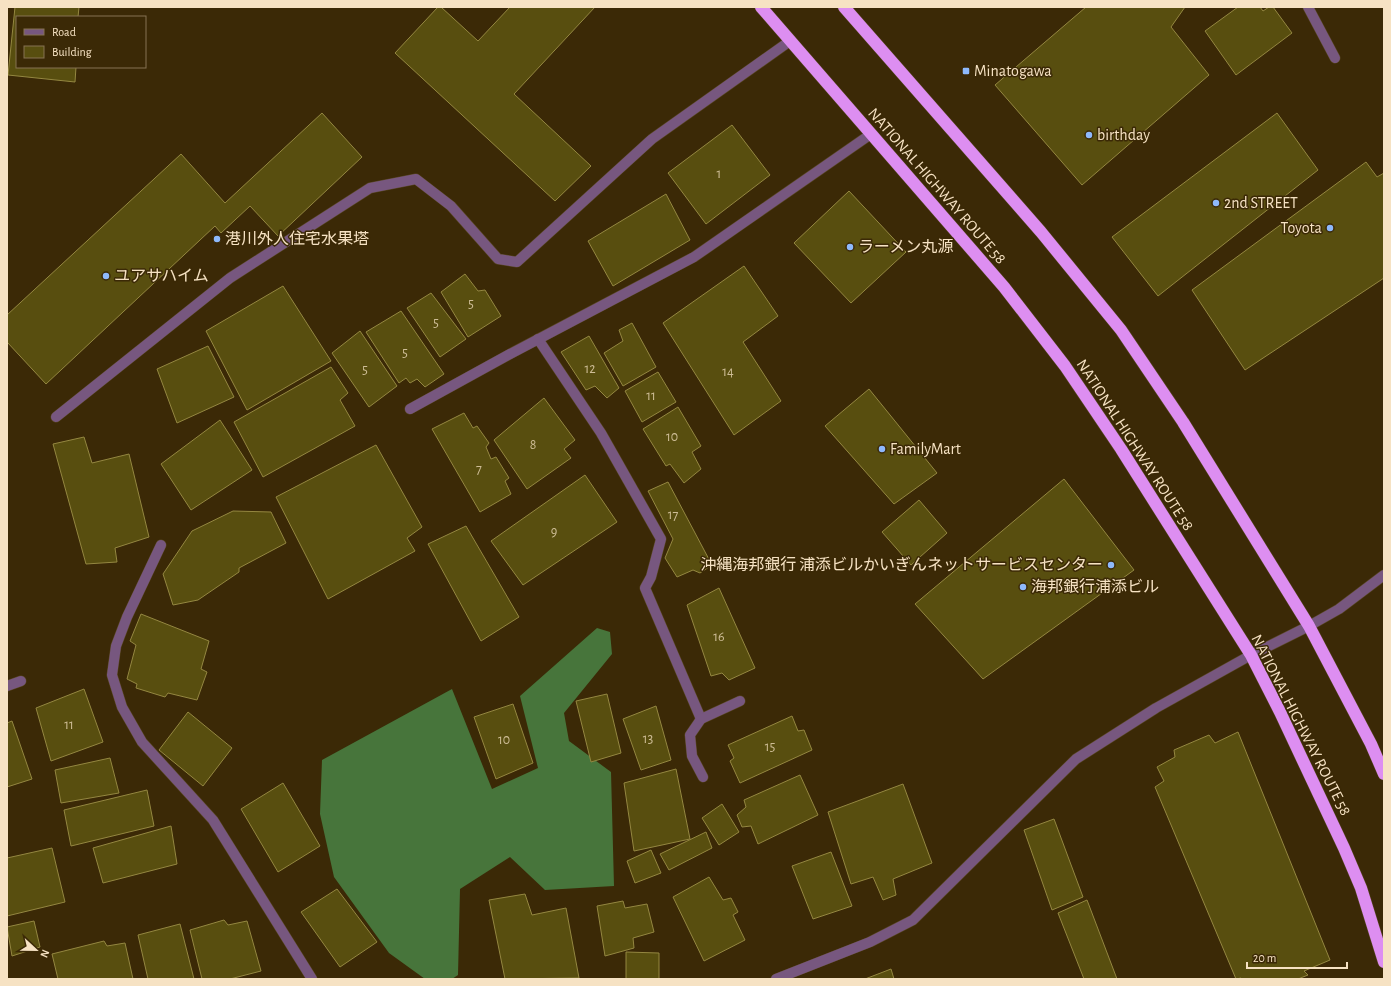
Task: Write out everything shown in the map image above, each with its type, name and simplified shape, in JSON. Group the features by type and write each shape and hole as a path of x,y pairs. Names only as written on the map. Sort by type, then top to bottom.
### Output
{"highway":[{"name":"NATIONAL HIGHWAY ROUTE 58","path":"761,7 1004,288 1065,366 1121,449 1251,655 1299,749 1344,848 1361,888 1384,962"},
{"path":"844,7 1041,232 1121,330 1183,422 1309,626 1371,744 1384,774"}],"street":[{"path":"1308,7 1335,58"},
{"path":"56,417 230,278 370,188 416,179 451,206 498,259 517,262 652,139 790,41"},
{"path":"410,410 538,339 694,257 871,134"},
{"path":"538,339 600,433 661,539 651,577 645,588 700,719"},
{"path":"161,546 127,617 116,646 112,675 122,707 142,742 213,820 312,979"},
{"path":"776,979 870,942 913,920 1076,759 1156,708 1251,655 1339,609 1384,575"},
{"path":"7,686 21,682"},
{"path":"703,777 692,756 690,735 700,719 740,701"}],"green space":[{"path":"597,628 610,632 612,654 564,713 569,741 611,772 614,886 545,890 510,857 460,889 458,975 452,979 425,979 389,953 334,877 320,814 322,760 452,689 492,789 538,768 520,696"}],"building":[{"path":"15,7 79,7 78,16 16,16 16,68 76,68 75,82 8,75"},
{"path":"438,7 441,7 478,41 510,7 595,7 514,94 591,166 555,201 395,53"},
{"name":"birthday","path":"1086,7 1185,7 1171,27 1209,75 1082,185 995,85"},
{"path":"1238,7 1260,7 1263,11 1269,7 1273,7 1292,33 1236,75 1205,31"},
{"name":"ユアサハイム","path":"322,113 362,157 278,236 250,206 221,233 215,226 46,384 7,342 7,315 181,154 225,203"},
{"name":"2nd STREET","path":"1277,113 1318,170 1158,296 1112,237"},
{"path":"732,125 770,175 706,224 668,173"},
{"name":"Toyota","path":"1366,162 1377,177 1384,173 1384,278 1245,370 1192,290"},
{"name":"ラーメン丸源","path":"849,191 906,252 851,303 794,243"},
{"path":"666,194 690,240 613,286 588,241"},
{"path":"744,266 778,316 743,342 781,401 734,435 663,323"},
{"path":"465,274 478,291 485,290 501,316 468,337 441,292"},
{"path":"283,286 331,361 247,410 206,331"},
{"path":"431,293 466,339 440,357 407,308"},
{"path":"401,311 444,374 425,387 417,379 410,383 406,378 399,383 366,332"},
{"path":"632,323 656,367 623,386 604,353 623,341 619,330"},
{"path":"360,331 397,386 369,407 332,353"},
{"path":"589,336 619,388 607,398 595,386 586,390 561,352"},
{"path":"208,346 234,397 177,423 157,369"},
{"path":"331,367 348,393 340,400 355,426 263,477 234,422"},
{"path":"658,372 676,402 642,422 625,391"},
{"name":"FamilyMart","path":"869,389 937,473 894,504 825,426"},
{"path":"544,398 575,440 564,449 571,458 527,489 494,440"},
{"path":"678,407 701,446 692,452 701,469 684,483 670,464 666,466 643,429"},
{"path":"464,413 473,428 477,426 489,443 486,447 491,459 496,457 509,478 505,481 511,494 480,512 432,429"},
{"path":"220,420 252,470 191,510 161,464"},
{"path":"84,437 92,463 129,454 149,537 115,548 117,562 86,564 53,444"},
{"path":"376,445 422,527 407,538 415,551 328,599 276,497"},
{"path":"585,475 617,522 523,585 491,541"},
{"name":"海邦銀行浦添ビル","path":"1064,479 1134,570 983,679 915,604"},
{"path":"668,482 712,565 700,573 693,570 677,577 665,558 673,539 648,491"},
{"path":"919,500 947,533 911,565 882,532"},
{"path":"233,511 271,512 286,543 239,568 239,572 198,600 173,605 163,574 192,531"},
{"path":"466,526 519,617 481,641 428,544"},
{"path":"719,588 755,668 729,680 722,673 711,676 687,605"},
{"path":"141,614 209,641 201,669 207,672 197,700 168,693 165,697 136,688 137,684 127,679 136,645 130,641"},
{"path":"84,689 103,742 51,761 36,708"},
{"path":"607,694 621,753 591,762 576,701"},
{"path":"513,704 533,763 496,779 474,717"},
{"path":"656,706 671,760 641,770 623,719"},
{"path":"188,712 232,748 203,786 159,750"},
{"path":"792,716 798,731 804,730 812,750 740,783 730,761 734,758 728,745"},
{"path":"12,721 32,779 7,787 7,723"},
{"path":"1238,732 1330,960 1304,971 1308,975 1298,979 1236,979 1155,787 1164,781 1157,767 1175,757 1174,750 1209,735 1215,743"},
{"path":"110,758 119,793 61,803 55,770"},
{"path":"676,769 690,839 634,851 624,783"},
{"path":"800,775 818,815 758,844 751,826 742,827 737,815 746,807 744,800"},
{"path":"283,783 320,846 278,872 241,809"},
{"path":"903,784 932,863 893,879 896,895 883,900 873,877 851,884 828,812"},
{"path":"147,790 154,826 71,846 64,810"},
{"path":"722,804 739,832 719,845 702,818"},
{"path":"1054,819 1083,897 1052,910 1024,830"},
{"path":"171,826 177,864 103,883 93,848"},
{"path":"706,832 712,848 669,870 660,854"},
{"path":"52,848 65,902 7,916 7,858"},
{"path":"651,850 661,873 635,883 627,861"},
{"path":"831,852 852,906 813,919 792,866"},
{"path":"709,877 723,900 731,898 738,912 733,915 745,940 704,961 673,897"},
{"path":"337,889 377,942 340,967 301,912"},
{"path":"525,894 532,915 566,908 579,978 505,979 489,900"},
{"path":"1087,900 1117,979 1084,979 1058,913"},
{"path":"623,901 625,908 647,904 654,932 633,938 634,948 605,956 597,906"},
{"path":"224,920 228,925 247,921 261,971 230,979 202,979 190,930"},
{"path":"34,921 40,947 12,956 7,927"},
{"path":"180,924 194,979 148,979 138,935"},
{"path":"104,941 107,946 125,943 133,979 58,979 52,954"},
{"path":"626,952 659,953 659,979 626,979"},
{"path":"891,969 894,979 865,979"}],"place":[{"name":"Minatogawa","path":"966,71"},
{"name":"birthday","path":"1089,135"},
{"name":"2nd STREET","path":"1216,203"},
{"name":"Toyota","path":"1330,228"},
{"name":"港川外人住宅水果塔","path":"217,239"},
{"name":"ラーメン丸源","path":"850,247"},
{"name":"ユアサハイム","path":"106,276"},
{"name":"FamilyMart","path":"882,449"},
{"name":"沖縄海邦銀行 浦添ビルかいぎんネットサービスセンター","path":"1111,565"},
{"name":"海邦銀行浦添ビル","path":"1023,587"}]}
